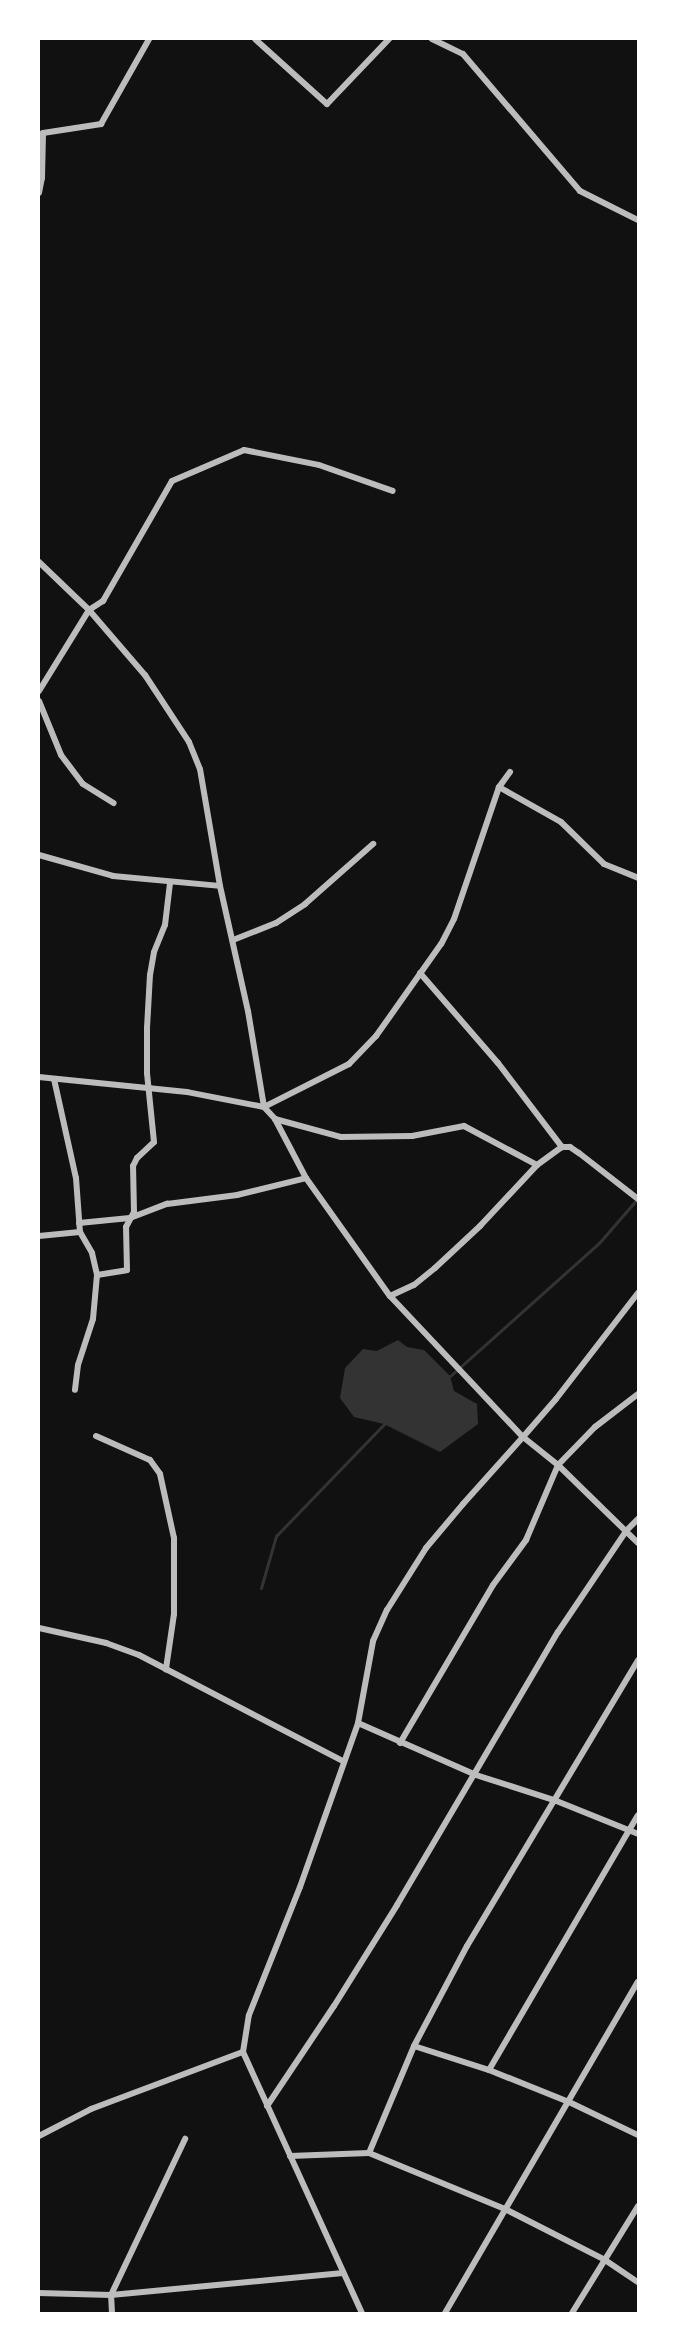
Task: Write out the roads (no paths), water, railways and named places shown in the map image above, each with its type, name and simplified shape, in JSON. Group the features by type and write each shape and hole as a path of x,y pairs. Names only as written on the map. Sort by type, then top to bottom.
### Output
{"street":[{"path":"39,193 42,178 43,133 101,124 149,39"},
{"path":"255,39 327,104 389,39"},
{"path":"432,39 463,54 580,190 638,220"},
{"path":"39,691 89,610 103,601 172,481 244,450 319,465 393,490"},
{"path":"39,562 89,610 145,675 195,756 214,841 220,886 248,1011 264,1107 275,1119 306,1178 390,1296 523,1437 558,1465 638,1543"},
{"path":"39,701 48,729 83,784 114,803"},
{"path":"39,1077 148,1087 264,1107 349,1064 376,1036 441,944 454,919 499,787 510,772"},
{"path":"499,787 561,822 604,864 638,878"},
{"path":"232,940 276,923 305,904 373,844"},
{"path":"39,855 113,876 220,886"},
{"path":"97,1275 127,1270 126,1227 134,1212 133,1166 137,1158 154,1142 148,1087 147,1028 150,975 154,952 165,925 170,883"},
{"path":"420,973 498,1063 562,1147"},
{"path":"54,1079 76,1178 80,1232 92,1253 97,1275 93,1319 78,1365 75,1390"},
{"path":"275,1119 340,1137 412,1136 464,1126 537,1165"},
{"path":"390,1296 414,1285 435,1268 480,1226 537,1165 562,1147 570,1147 579,1153 638,1199"},
{"path":"79,1223 130,1218 167,1204 237,1195 306,1178"},
{"path":"39,1236 80,1232"},
{"path":"362,2313 243,2052 249,2015 300,1887 358,1723 373,1641 387,1610 426,1548 556,1399 638,1293"},
{"path":"400,1743 493,1585 526,1540 558,1465 595,1427 638,1394"},
{"path":"96,1436 150,1460 160,1474 170,1507 175,1559 174,1614 166,1669"},
{"path":"267,2106 334,2007 476,1775 558,1632 626,1531 638,1519"},
{"path":"39,1628 106,1643 166,1669 343,1761"},
{"path":"369,2153 414,2046 467,1946 638,1660"},
{"path":"358,1723 476,1775 554,1800 638,1834"},
{"path":"489,2070 638,1815"},
{"path":"446,2313 638,1982"},
{"path":"414,2046 489,2070 569,2102 638,2135"},
{"path":"39,2136 91,2109 243,2052"},
{"path":"112,2313 111,2295 185,2139"},
{"path":"290,2156 369,2153 507,2210 605,2260 638,2282"},
{"path":"572,2313 638,2206"},
{"path":"39,2293 111,2295 343,2273"}],"waterway":[{"path":"449,1377 599,1243 638,1198"},
{"path":"261,1588 276,1536 385,1423"}]}
